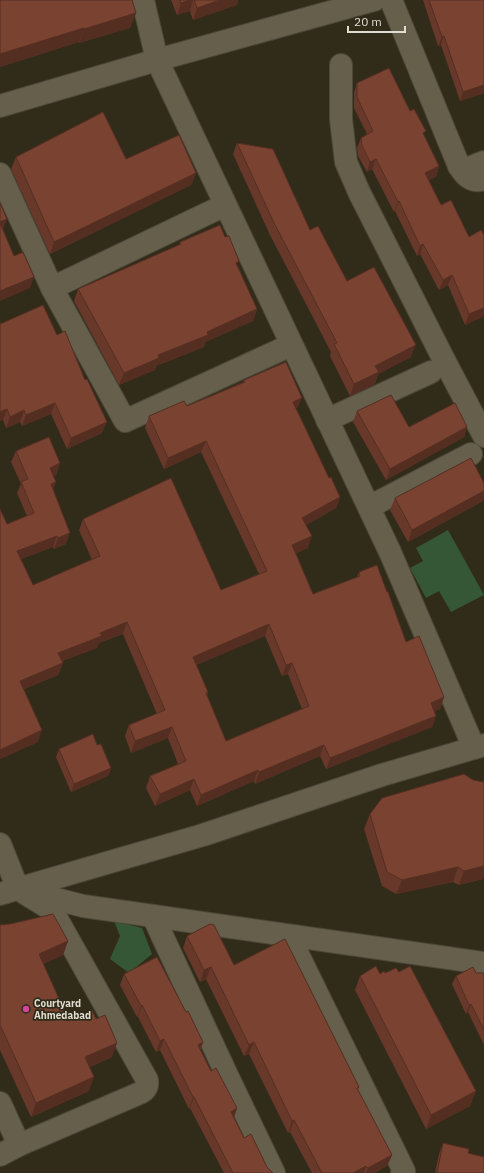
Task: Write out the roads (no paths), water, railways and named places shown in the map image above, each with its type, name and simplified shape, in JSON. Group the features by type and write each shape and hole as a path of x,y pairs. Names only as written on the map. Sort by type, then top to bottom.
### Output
{"street":[{"path":"9,891 203,835 382,774 479,747 369,507 157,60 143,0"},
{"path":"0,106 157,60 374,0"},
{"path":"391,0 459,166 464,175 472,180 479,181 484,179"},
{"path":"341,65 340,119 346,162 443,358 484,436"},
{"path":"459,166 469,168 484,162"},
{"path":"0,174 52,288 125,421 291,345"},
{"path":"52,288 225,204"},
{"path":"327,420 430,372"},
{"path":"369,507 471,454"},
{"path":"0,844 9,891"},
{"path":"9,891 83,906 484,963"},
{"path":"0,1155 19,1145 140,1093 146,1090 148,1085 147,1080 52,910 9,891"},
{"path":"153,916 274,1173"},
{"path":"289,936 404,1171 402,1173"},
{"path":"0,1103 19,1145"}],"place":[{"name":"Courtyard Ahmedabad","path":"26,1009"}]}
